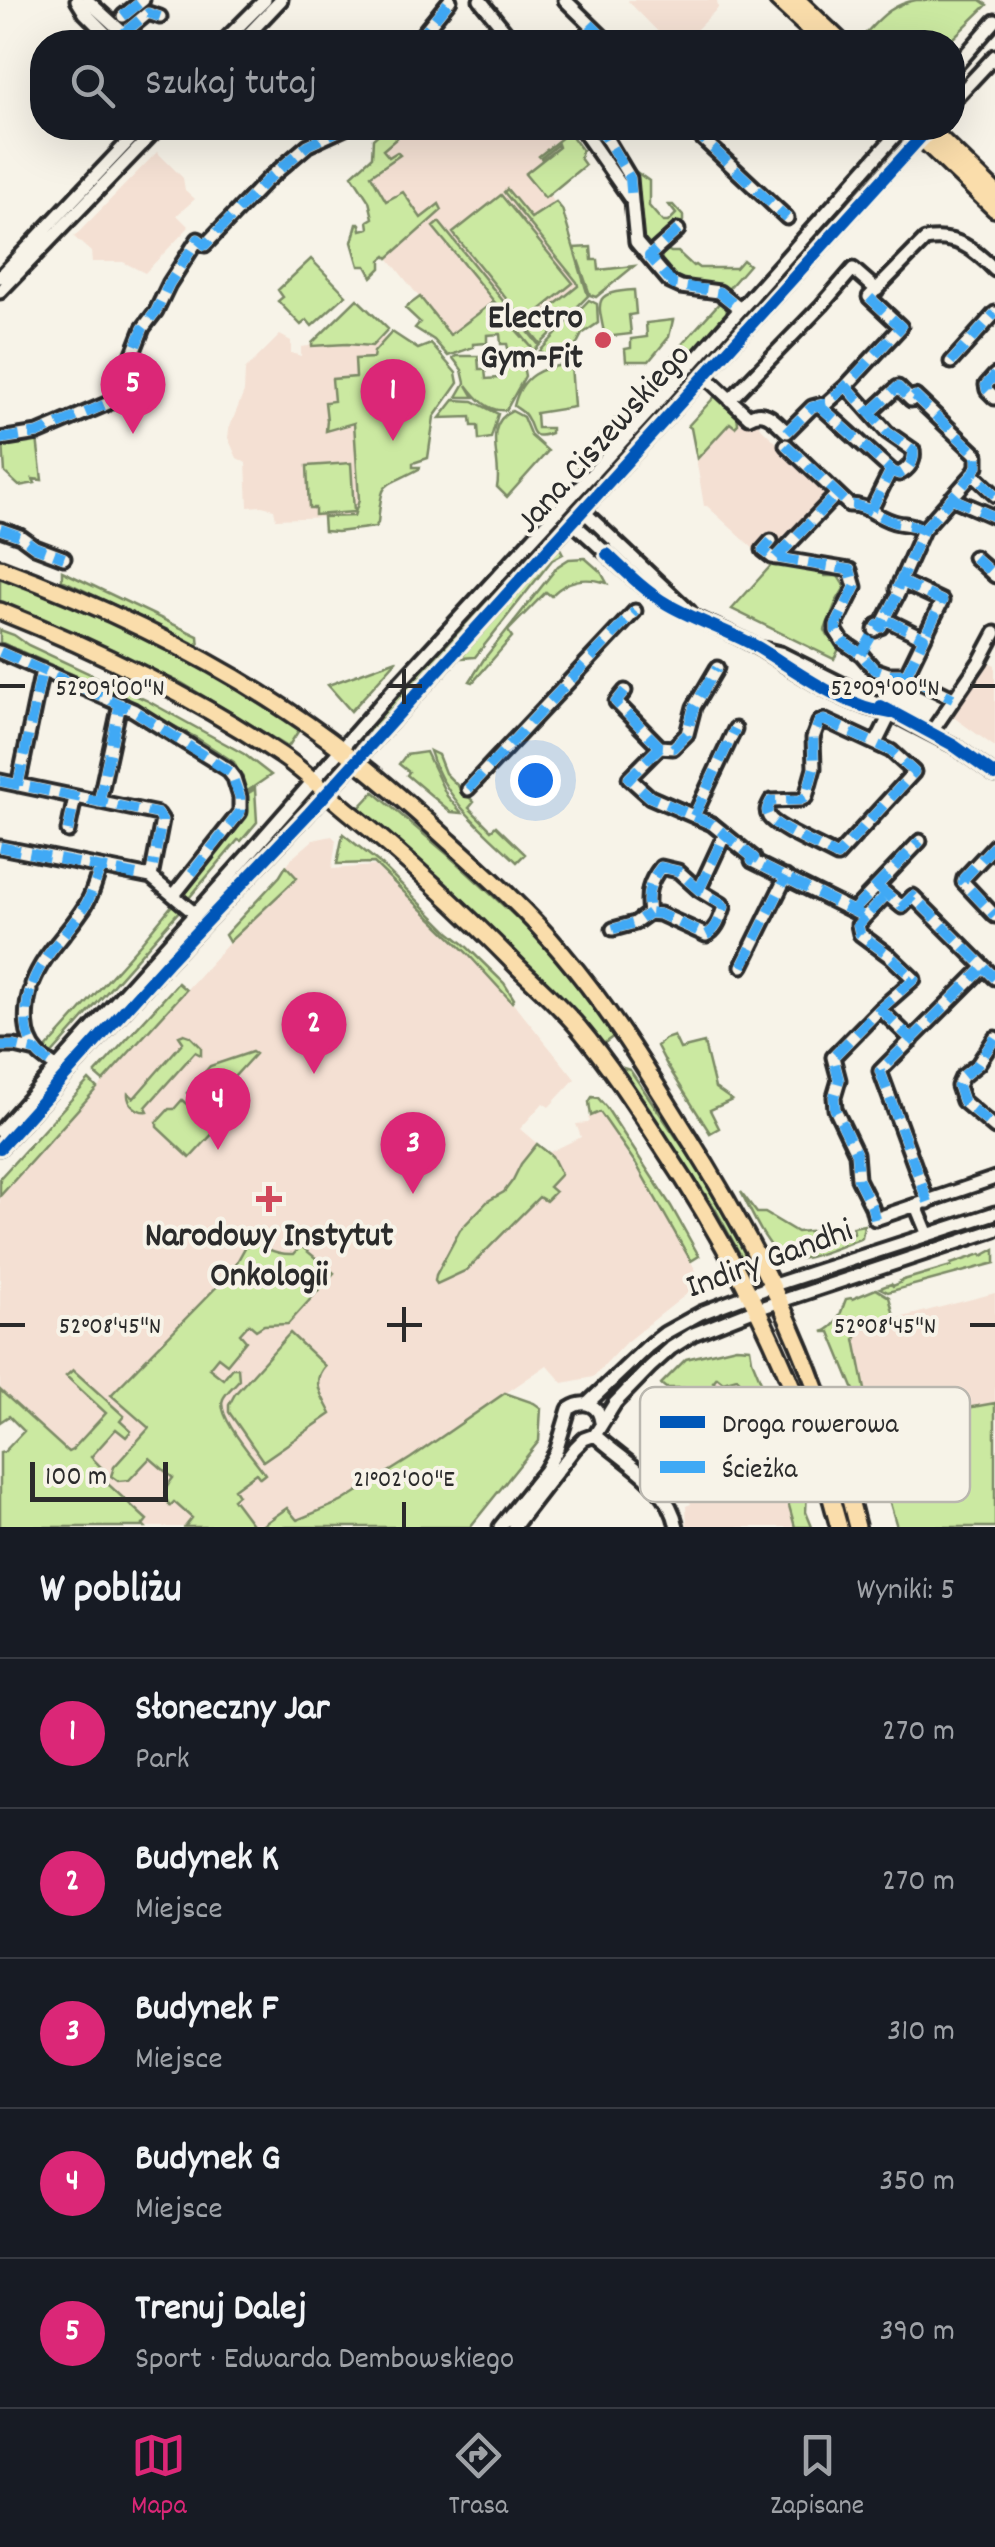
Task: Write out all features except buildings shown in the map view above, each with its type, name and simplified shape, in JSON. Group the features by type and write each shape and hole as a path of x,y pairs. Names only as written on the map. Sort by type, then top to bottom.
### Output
{"main road":[{"path":"778,0 809,30"},
{"path":"796,0 828,30"},
{"path":"934,140 995,209"},
{"path":"936,140 995,192"},
{"path":"0,568 124,618 253,690 342,749 510,895 565,956 629,1042 707,1165 780,1302 813,1387"},
{"path":"0,610 122,665 207,709 286,758 440,890 574,1023 613,1072 712,1222 754,1301 790,1387"},
{"path":"832,1502 839,1527"},
{"path":"850,1502 857,1527"}],"street":[{"path":"77,0 85,13 108,30"},
{"path":"87,0 112,30"},
{"path":"123,16 143,0"},
{"path":"236,30 266,0"},
{"path":"252,30 281,0"},
{"path":"426,30 450,0"},
{"path":"480,0 504,30"},
{"path":"565,0 596,30"},
{"path":"128,30 148,13 160,17"},
{"path":"965,55 995,21"},
{"path":"965,88 995,56"},
{"path":"0,277 130,140"},
{"path":"0,292 146,140"},
{"path":"0,440 38,434 111,402 143,328 198,238 205,245 266,181 319,140"},
{"path":"589,140 632,201"},
{"path":"595,148 602,140"},
{"path":"613,140 630,178 636,242 674,285 719,292 740,310"},
{"path":"704,140 786,218"},
{"name":"Jana Ciszewskiego","path":"0,1131 891,140"},
{"name":"Jana Ciszewskiego","path":"0,1148 572,522 914,140"},
{"path":"649,256 678,230"},
{"path":"786,438 812,407 827,403 846,386 901,327 870,296 928,239 964,243 995,270"},
{"path":"730,400 853,269 877,290"},
{"path":"952,362 995,313"},
{"path":"995,375 986,386 995,398"},
{"path":"704,376 749,416 756,412 766,414 849,505 858,504 896,523 906,522 920,528"},
{"path":"819,405 891,470 898,474 906,470 911,464 912,450 888,432 846,386"},
{"path":"861,654 878,625 882,627 900,590 896,588 920,528 977,466 977,455 915,396 910,400 898,387 870,413"},
{"path":"871,510 891,470"},
{"path":"973,474 995,495"},
{"path":"776,558 837,494"},
{"path":"951,498 995,518"},
{"path":"569,499 692,614"},
{"path":"557,511 642,586 671,606 759,648 857,703 891,713 932,733 992,775"},
{"path":"0,529 64,558"},
{"path":"771,541 764,550 776,558 850,570 855,587 836,632 874,670 906,675 953,698"},
{"path":"974,557 995,576"},
{"path":"900,581 942,601 906,675"},
{"path":"468,789 634,611"},
{"path":"886,619 924,638"},
{"path":"932,733 995,632"},
{"path":"0,652 147,718 227,769 234,778 240,812 174,895"},
{"path":"625,691 616,702 660,747 673,748 685,738 694,707 716,668"},
{"path":"18,785 42,670"},
{"path":"99,802 120,704"},
{"path":"876,743 891,713"},
{"path":"822,720 876,743 914,772 837,856 769,818 770,801 806,797 814,768 813,738 822,720"},
{"path":"694,816 735,730"},
{"path":"660,747 629,778 650,796 712,824 754,858 752,861 859,914"},
{"path":"0,781 158,814 162,820 151,877"},
{"path":"68,831 75,797"},
{"path":"699,890 725,834"},
{"path":"920,841 859,914 858,925 860,934 914,979 833,1058 839,1080 834,1105 856,1153 858,1179 875,1219 995,1178"},
{"path":"995,844 963,881 995,916"},
{"path":"0,847 151,877 205,924"},
{"path":"613,930 649,913 660,914 706,936 718,923 724,907 678,871 662,867 648,892 649,913"},
{"path":"36,1052 27,1024 31,988 44,957 82,910 100,868"},
{"path":"742,966 786,877"},
{"path":"882,890 902,907 913,896 995,978"},
{"path":"928,1235 880,1071 981,970"},
{"path":"880,1009 912,1040"},
{"path":"995,1038 958,1086 963,1101 995,1128"},
{"path":"0,1046 36,1052 57,1068"},
{"name":"Indiry Gandhi","path":"601,1422 618,1399 671,1348 754,1301 772,1286 995,1212"},
{"name":"Indiry Gandhi","path":"588,1404 630,1361 701,1313 754,1301 780,1302 995,1230"},
{"path":"500,1527 545,1471 558,1448 569,1409 580,1403 598,1410 601,1422 575,1448 514,1527"},
{"path":"565,1425 572,1436 590,1437 640,1474"},
{"path":"667,1502 677,1527"}],"shaded area":[{"path":"717,0 718,8 696,30 656,30 628,1"},
{"path":"396,140 575,140 585,165 549,195 560,209 588,297 533,351 511,324 450,336 370,235 380,215 363,175 383,149"},
{"path":"157,152 183,178 185,190 195,199 177,215 189,227 145,273 123,262 92,262 91,252 74,237"},
{"path":"347,309 358,309 390,345 354,423 359,501 354,516 276,519 274,509 248,507 246,463 237,458 228,438 244,392 245,370 280,335 291,341 291,353 301,356 301,347 309,346"},
{"path":"737,413 750,423 756,418 759,426 828,488 825,492 831,497 768,562 704,506 688,426"},
{"path":"989,662 995,665 995,747 949,714 980,668"},
{"name":"Narodowy Instytut Onkologii","path":"332,836 336,840 332,869 375,866 467,953 575,1079 549,1107 543,1103 520,1129 548,1153 581,1137 576,1124 588,1123 588,1118 599,1111 658,1201 702,1282 626,1342 593,1377 563,1383 547,1365 341,1502 281,1527 131,1527 0,1409 0,1196 227,945 296,878 286,866 291,859 313,840"},
{"path":"995,1293 995,1403 970,1407 970,1387 864,1387 855,1339 861,1328"},
{"path":"717,1377 737,1377 745,1387 715,1387 713,1382"},
{"path":"789,1502 795,1527 687,1527 686,1506"}],"green space":[{"path":"980,0 987,5 961,30 869,30 891,10 907,2"},
{"path":"373,140 395,140 383,150 389,157 397,152 400,155 371,175 386,201 403,192 421,218 439,204 442,210 381,260 381,268 372,277 366,266 359,266 352,242 357,224 361,230 369,228 368,221 373,218 369,201 352,175 372,157"},
{"path":"559,140 575,140 585,165 545,198 525,174 558,144 539,156"},
{"path":"635,171 649,181 649,206 663,222 676,214 669,205 683,216 671,235 652,248 640,240 632,175"},
{"path":"507,189 531,218 556,202 562,209 588,296 529,356 510,357 507,344 501,344 500,334 487,335 487,343 473,344 448,356 434,340 415,328 420,322 405,308 420,297 450,335 492,303 533,349 433,227 439,222 538,344 527,327 578,286 504,192"},
{"path":"501,195 573,283 525,322 453,233"},
{"path":"591,247 592,260 598,260 599,270 634,266 596,297 590,295 574,248"},
{"path":"664,248 678,252 699,268 736,268 743,260 749,265 728,289 698,287 682,282 660,263"},
{"path":"311,259 346,295 312,326 307,320 301,325 278,301 283,297 278,290"},
{"path":"634,290 636,314 629,315 631,334 605,337 601,300 611,293"},
{"path":"357,299 388,329 372,346 312,346 312,343"},
{"path":"589,300 597,304 598,323 582,334 568,361 559,362 540,351"},
{"path":"722,300 727,306 726,316 585,471 574,464"},
{"path":"673,320 669,337 649,361 626,361 625,349 631,348 631,339 647,337 646,323"},
{"path":"392,332 418,349 431,344 456,373 458,383 434,417 428,458 413,463 419,469 386,487 375,527 324,531 323,517 354,516 359,500 354,423 326,431 325,402 334,401 332,379 356,377 355,359 373,358"},
{"path":"478,356 479,369 485,369 486,379 499,378 498,361 522,360 525,376 506,410 489,407 467,385 474,397 457,397 465,383 453,358"},
{"path":"571,364 574,407 536,413 537,428 551,428 551,433 535,435 525,414 514,406 517,395 534,374"},
{"path":"718,393 737,413 738,424 735,427 730,423 697,459 688,426"},
{"path":"454,400 473,401 498,414 491,438 479,440 478,426 472,426 471,417 440,418"},
{"path":"512,411 523,417 531,436 548,451 507,497 497,487 495,435 497,425"},
{"path":"37,438 42,480 33,479 35,483 19,486 5,473 3,442"},
{"path":"351,463 354,512 315,515 315,508 309,508 307,466"},
{"path":"544,532 550,537 372,735 367,730"},
{"path":"559,546 563,554 552,560 475,657 461,658 482,631"},
{"path":"585,558 607,583 577,580 551,596 546,592 508,631 512,637 470,681 484,659 558,566 569,559"},
{"path":"775,561 812,566 825,576 838,576 845,587 836,602 842,606 835,605 825,630 841,645 834,659 732,609"},
{"path":"62,571 198,636 199,649 62,580"},
{"path":"0,575 181,657 299,730 288,747 182,683 0,601"},
{"path":"0,630 146,700 244,754 271,775 246,792 234,762 97,685 0,642"},
{"path":"397,660 351,711 328,685"},
{"path":"430,751 438,755 445,773 474,802 469,808 491,830 496,826 525,854 517,862 454,798"},
{"path":"426,752 447,796 462,813 451,812 399,764 406,755"},
{"path":"255,789 257,822 189,898 182,892 244,816 248,810 247,794"},
{"path":"374,792 531,931 614,1036 603,1044 557,992 446,883 359,808"},
{"path":"343,834 382,865 504,983 514,999 512,1002 374,863 337,864"},
{"path":"286,866 297,878 229,942 225,935"},
{"path":"173,904 180,910 49,1057 43,1052 141,943"},
{"path":"178,983 186,990 103,1081 95,1074"},
{"path":"184,1034 201,1047 201,1055 195,1052 146,1107 148,1111 137,1109 129,1101 128,1093 134,1098 183,1042 179,1036"},
{"path":"674,1036 680,1049 704,1043 715,1088 732,1100 710,1110 719,1128 710,1133 657,1046"},
{"path":"255,1054 214,1099 231,1114 216,1120 187,1093 210,1066"},
{"path":"623,1068 630,1070 700,1172 749,1261 745,1263 714,1207"},
{"path":"89,1080 97,1088 0,1196 0,1178"},
{"path":"592,1097 606,1107 699,1256 691,1261 636,1164 600,1112 591,1116"},
{"path":"182,1100 216,1130 190,1158 157,1127 169,1109"},
{"path":"537,1144 552,1156 561,1174 549,1187 555,1192 546,1201 539,1197 467,1270 437,1284 436,1275 460,1230 488,1201 504,1192"},
{"path":"741,1192 757,1213 765,1213 797,1232 842,1228 844,1235 854,1233 853,1227 864,1225 862,1238 812,1256 785,1258 766,1238"},
{"path":"995,1218 995,1224 805,1289 803,1282"},
{"path":"249,1233 280,1253 294,1254 301,1246 334,1273 288,1324 264,1325 256,1330 249,1324 240,1334 246,1341 227,1364 218,1357 209,1368 223,1379 232,1368 238,1368 239,1380 224,1396 222,1406 231,1426 265,1474 260,1478 256,1473 234,1489 238,1495 233,1499 254,1527 185,1527 192,1518 174,1502 170,1506 165,1495 173,1478 150,1458 129,1480 118,1481 111,1476 114,1467 149,1428 111,1395 232,1271"},
{"path":"995,1249 995,1263 888,1292 880,1288 982,1256"},
{"path":"876,1289 889,1297 895,1319 861,1328 855,1339 864,1387 853,1387 830,1332 823,1332 836,1322 846,1299"},
{"path":"290,1333 325,1366 318,1384 331,1414 263,1461 229,1412 229,1405"},
{"path":"736,1347 750,1348 763,1387 744,1387 737,1378 723,1382 717,1377 713,1382 716,1387 661,1384 686,1359"},
{"path":"73,1370 124,1416 120,1421 131,1431 126,1437 116,1429 91,1457 102,1468 97,1474 147,1520 145,1527 0,1527 0,1453 24,1431 9,1416 0,1422 0,1390 68,1452 106,1413 66,1376"},
{"path":"505,1393 541,1408 539,1441 470,1527 260,1527 287,1508 297,1520 341,1502"},
{"path":"995,1403 995,1527 897,1527 890,1502 970,1502 970,1407"},
{"path":"788,1502 806,1502 812,1527 795,1527"}],"marked path":[{"path":"123,16 143,0"},
{"path":"426,30 450,0"},
{"path":"128,30 148,13 160,17"},
{"path":"590,24 596,30"},
{"path":"0,439 38,433 111,402 143,328 198,239 205,245 266,181 319,140"},
{"path":"607,140 630,178 632,201"},
{"path":"704,140 787,218"},
{"path":"678,230 649,256 674,285 719,292 740,309"},
{"path":"787,432 812,407 827,403 846,386 901,327 869,297"},
{"path":"951,362 995,313"},
{"path":"995,375 986,385 995,398"},
{"path":"819,405 893,472 903,472 912,461 913,450 887,432 846,386"},
{"path":"870,413 898,387 911,400 915,396 977,455 973,474 995,495"},
{"path":"786,445 849,505 923,530 885,619 924,638 906,675"},
{"path":"871,510 891,470"},
{"path":"923,530 973,474"},
{"path":"776,558 837,494"},
{"path":"951,498 995,517"},
{"path":"0,529 64,558"},
{"path":"771,541 763,550 772,557 850,570 855,587 836,625 843,642 874,669 904,674 953,698"},
{"path":"974,557 995,576"},
{"path":"900,581 942,601 924,638"},
{"path":"468,789 635,611"},
{"path":"861,654 885,619"},
{"path":"0,652 133,710 231,773 240,797 240,812 191,874"},
{"path":"625,691 616,702 660,747 673,748 687,734 694,707 717,668"},
{"path":"18,785 42,670"},
{"path":"99,802 120,704"},
{"path":"824,720 891,751 914,772 837,856 781,827 767,812 771,801 806,797 814,768 813,738 819,722 824,720"},
{"path":"694,816 735,729"},
{"path":"660,747 629,778 650,797 712,824 754,858 752,861 865,917 886,895"},
{"path":"0,781 158,814 162,820 153,866"},
{"path":"68,831 75,797"},
{"path":"699,890 725,834"},
{"path":"853,911 920,841"},
{"path":"995,845 963,882 995,916"},
{"path":"0,847 136,875"},
{"path":"661,867 678,871 722,904 710,933 706,935 660,914 649,913 649,889 661,867"},
{"path":"32,984 84,907 100,868"},
{"path":"742,966 786,877"},
{"path":"877,886 902,907 913,896 995,978"},
{"path":"613,929 635,923 649,913"},
{"path":"865,917 858,925 860,934 914,979 833,1057 839,1080 835,1109 856,1153 858,1179 875,1219"},
{"path":"928,1202 880,1071 981,970"},
{"path":"30,991 26,1015 30,1039 40,1055 57,1068"},
{"path":"880,1009 912,1040"},
{"path":"995,1038 958,1086 963,1101 995,1128"},
{"path":"0,1046 36,1051"}],"cycle path":[{"path":"0,1148 918,140"},
{"path":"607,554 667,604 748,642 839,696 891,713"},
{"path":"881,706 953,745 995,775"}],"place":[{"name":"Electro Gym-Fit","path":"603,340"},
{"name":"Trenuj Dalej","path":"133,434"},
{"name":"Słoneczny Jar","path":"393,441"},
{"name":"Budynek K","path":"314,1074"},
{"name":"Budynek G","path":"218,1150"},
{"name":"Budynek F","path":"413,1194"},
{"name":"Narodowy Instytut Onkologii","path":"269,1199"}]}
